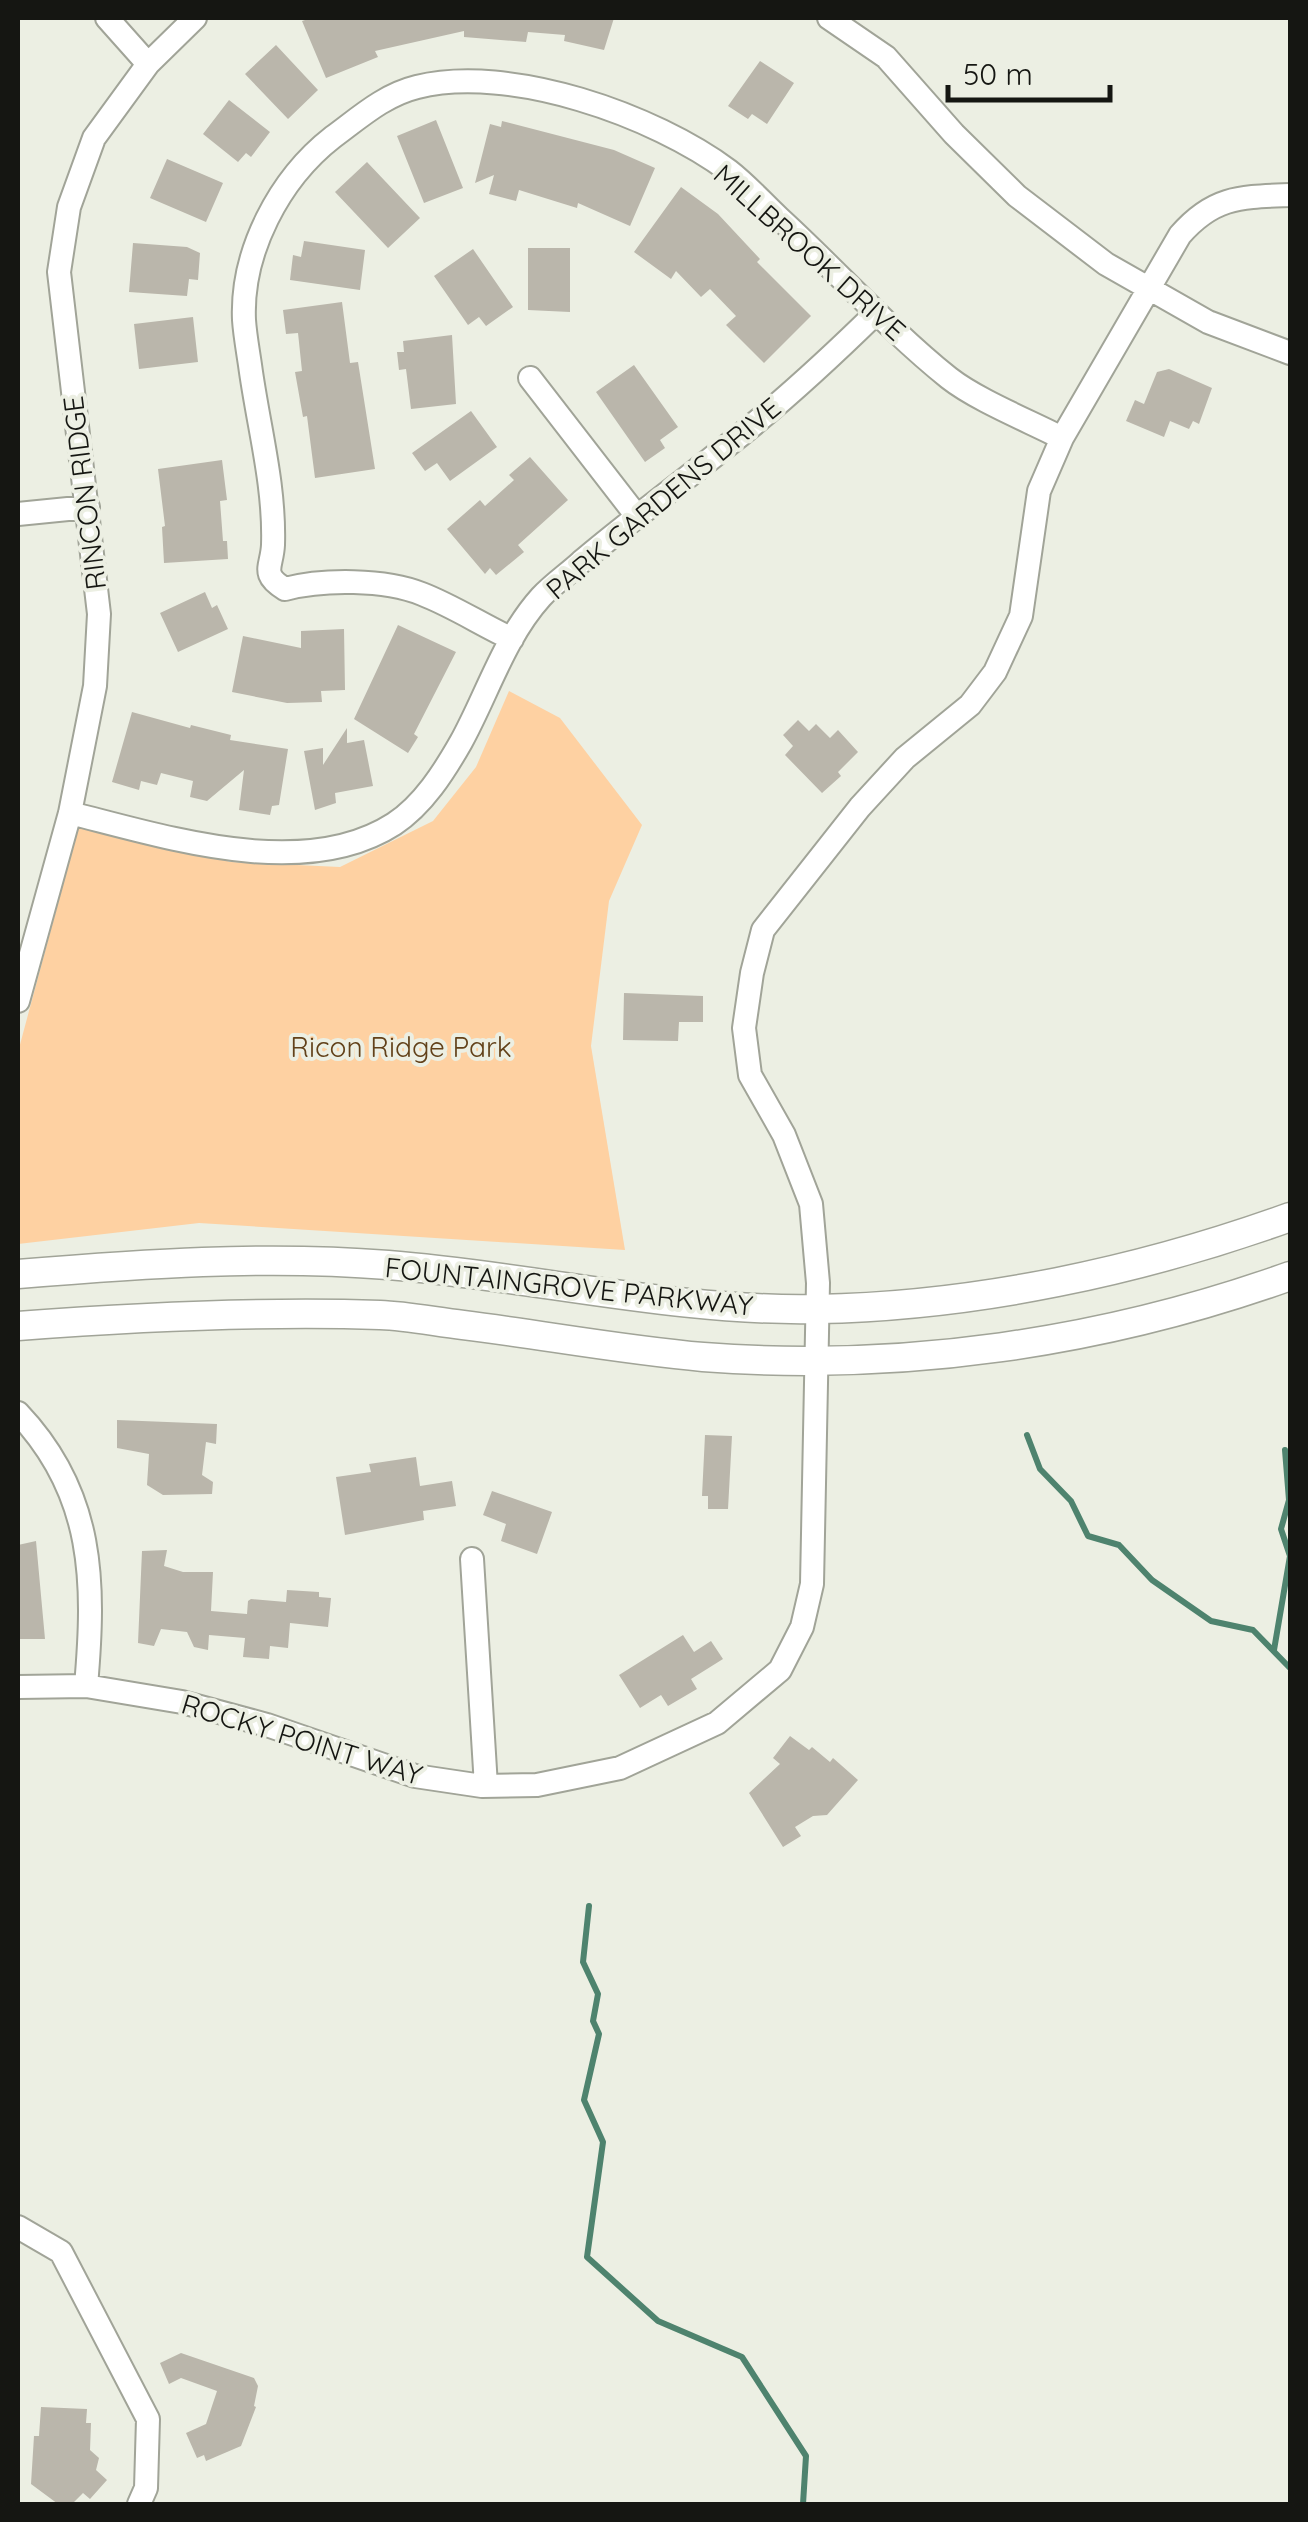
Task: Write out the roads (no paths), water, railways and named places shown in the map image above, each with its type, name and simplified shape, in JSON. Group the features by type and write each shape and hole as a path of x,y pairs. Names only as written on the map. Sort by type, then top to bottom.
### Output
{"main road":[{"name":"FOUNTAINGROVE PARKWAY","path":"18,1274 206,1260 384,1264 705,1306 817,1310 1042,1286 1203,1248 1290,1217"},
{"name":"FOUNTAINGROVE PARKWAY","path":"18,1326 205,1314 384,1315 702,1356 816,1361 1051,1342 1157,1319 1290,1276"}],"street":[{"path":"107,18 148,64"},
{"name":"RINCON RIDGE","path":"18,1001 70,813 96,668 99,614 58,272 69,207 94,138 148,64 195,18"},
{"path":"830,18 886,57 954,134 1018,196 1106,264 1208,322 1290,354"},
{"name":"MILLBROOK DRIVE","path":"512,640 420,592 371,584 311,582 285,589 273,582 268,568 273,548 266,453 244,319 248,273 259,235 282,193 322,146 381,101 415,87 468,80 540,89 638,119 728,171 952,381 1062,438"},
{"name":"ROCKY POINT WAY","path":"18,1687 86,1686 182,1702 267,1725 415,1776 486,1786 537,1785 620,1768 717,1723 780,1670 802,1627 812,1584 818,1283 811,1204 784,1135 750,1075 744,1028 763,930 860,807 906,758 970,705 995,672 1021,616 1039,491 1062,438 1180,235 1198,214 1219,202 1290,195"},
{"name":"PARK GARDENS DRIVE","path":"70,813 255,853 290,854 360,840 395,823 436,783 512,640 540,598 636,515 739,436 876,313"},
{"path":"530,378 636,515"},
{"path":"18,514 88,507"},
{"path":"18,1414 51,1455 80,1518 91,1570 92,1625 86,1686"},
{"path":"472,1559 486,1786"},
{"path":"18,2227 62,2252 148,2419 146,2488 139,2504"}],"waterway":[{"path":"1027,1435 1040,1469 1071,1501 1088,1536 1119,1545 1152,1580 1211,1621 1253,1630 1290,1668"},
{"path":"1274,1650 1290,1556 1281,1529 1289,1500 1285,1450"},
{"path":"589,1906 583,1962 598,1994 593,2021 599,2034 584,2100 603,2142 587,2257 658,2321 742,2357 806,2456 803,2504"}],"park label":[{"name":"Ricon Ridge Park","path":"401,1046"}]}
